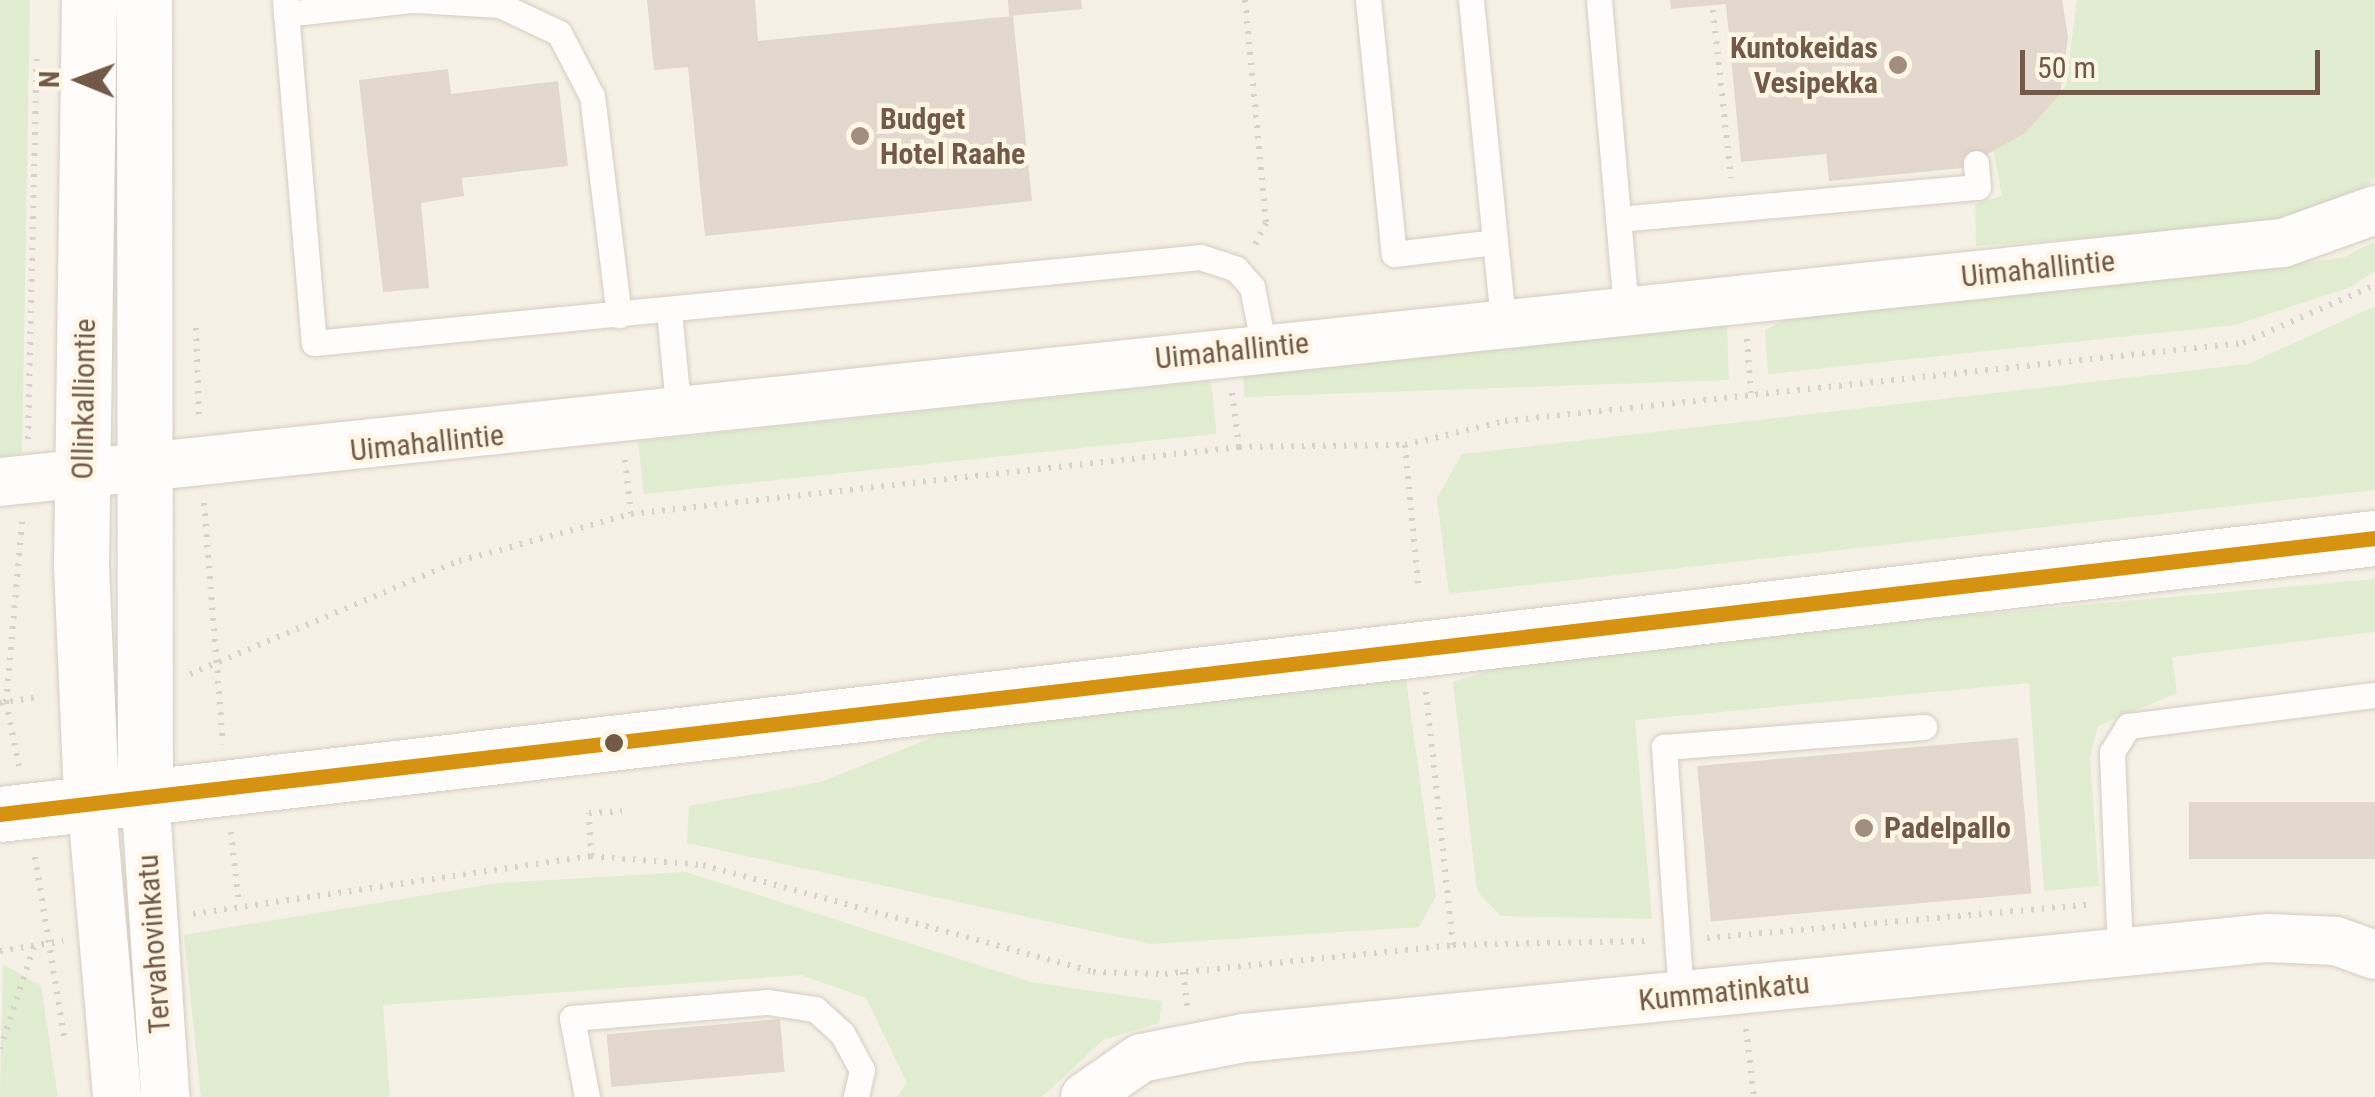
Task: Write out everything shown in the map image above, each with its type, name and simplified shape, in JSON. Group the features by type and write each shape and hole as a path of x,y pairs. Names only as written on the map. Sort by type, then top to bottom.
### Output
{"main road":[{"name":"Ollinkalliontie","path":"89,0 83,691 91,798"},
{"name":"Ollinkalliontie","path":"144,0 145,792"},
{"path":"14,811 91,798 2375,538"}],"street":[{"name":"Uimahallintie","path":"13,480 620,422 1246,349 2283,243 2375,210"},
{"name":"Tervahovinkatu","path":"145,792 165,1097"},
{"name":"Tervahovinkatu","path":"91,798 116,1097"},
{"name":"Kummatinkatu","path":"1084,1097 1142,1058 1190,1047 2268,938 2336,941 2375,955"}],"lane":[{"path":"620,315 592,96 559,34 500,5 414,0 286,7 314,343 669,311 1200,257 1236,269 1257,299 1246,349"},
{"path":"1368,0 1394,254 1494,242"},
{"path":"1471,0 1502,323"},
{"path":"1599,0 1626,311"},
{"path":"1618,220 1978,187 1976,163"},
{"path":"669,311 680,415"},
{"path":"2120,952 2112,752 2128,726 2375,695"},
{"path":"1682,996 1664,747 1924,727"},
{"path":"587,1097 572,1018 768,1002 816,1009 842,1033 862,1070 856,1097"}],"path":[{"path":"1236,269 1266,222 1246,0"},
{"path":"1714,10 1735,209"},
{"path":"37,40 3,702 14,811 48,944 68,1059"},
{"path":"142,682 217,669 459,560 632,514 1239,446 1404,444 1505,421 2242,343 2375,285"},
{"path":"1239,446 1246,349"},
{"path":"620,422 632,514"},
{"path":"1404,444 1418,583"},
{"path":"1426,688 1454,945"},
{"path":"3,702 83,691"},
{"path":"591,856 588,812 622,811"},
{"path":"239,905 591,856 703,865 1093,972 1165,974 1454,945 1678,941 2117,903"},
{"path":"0,951 48,944"},
{"path":"0,1046 34,946"}],"green space":[{"path":"0,0 30,0 22,453 0,457"},
{"path":"2077,0 2375,0 2375,178 2355,196 2272,225 1976,246 1975,204 2002,196 1992,144 2066,86"},
{"path":"2375,241 2375,271 2351,287 2235,325 1768,374 1765,330 1791,316 2222,274 2345,257"},
{"path":"2375,306 2375,490 1449,594 1437,498 1462,454 2248,364"},
{"path":"1727,325 1729,380 1244,397 1242,342"},
{"path":"1211,381 1217,434 644,494 638,441"},
{"path":"2375,579 2375,632 2172,657 2177,693 2098,726 2090,757 2099,886 2044,891 2029,683 1635,720 1652,919 1501,916 1477,891 1453,682 1501,667 1904,621"},
{"path":"1406,680 1436,896 1419,927 1152,944 687,843 689,806 821,782 961,726 1218,689"},
{"path":"686,872 1031,982 1162,1001 1159,1023 1103,1040 1042,1097 897,1097 907,1083 866,998 801,975 383,1005 390,1097 201,1097 184,935 498,883"},
{"path":"3,964 41,986 58,1097 0,1097"}],"building":[{"name":"Budget Hotel Raahe","path":"647,0 755,0 758,41 1013,16 1032,201 705,236 688,67 654,70"},
{"name":"Budget Hotel Raahe","path":"1008,0 1081,0 1082,9 1009,16"},
{"name":"Kuntokeidas Vesipekka","path":"1670,0 2062,0 2068,37 2060,94 2025,133 1963,168 1829,181 1826,154 1741,162 1726,4 1671,9"},
{"path":"448,69 451,94 558,81 568,166 462,178 464,196 421,203 429,288 383,292 359,80"},
{"name":"Padelpallo","path":"2018,738 2032,893 1711,921 1697,766"},
{"path":"2189,802 2375,802 2375,859 2189,859"},
{"path":"780,1019 785,1072 611,1087 607,1034"}],"transit line":[{"path":"0,814 2375,538"}],"place":[{"name":"Kuntokeidas Vesipekka","path":"1898,65"},
{"name":"Budget Hotel Raahe","path":"860,136"},
{"name":"Padelpallo","path":"1864,828"}]}
